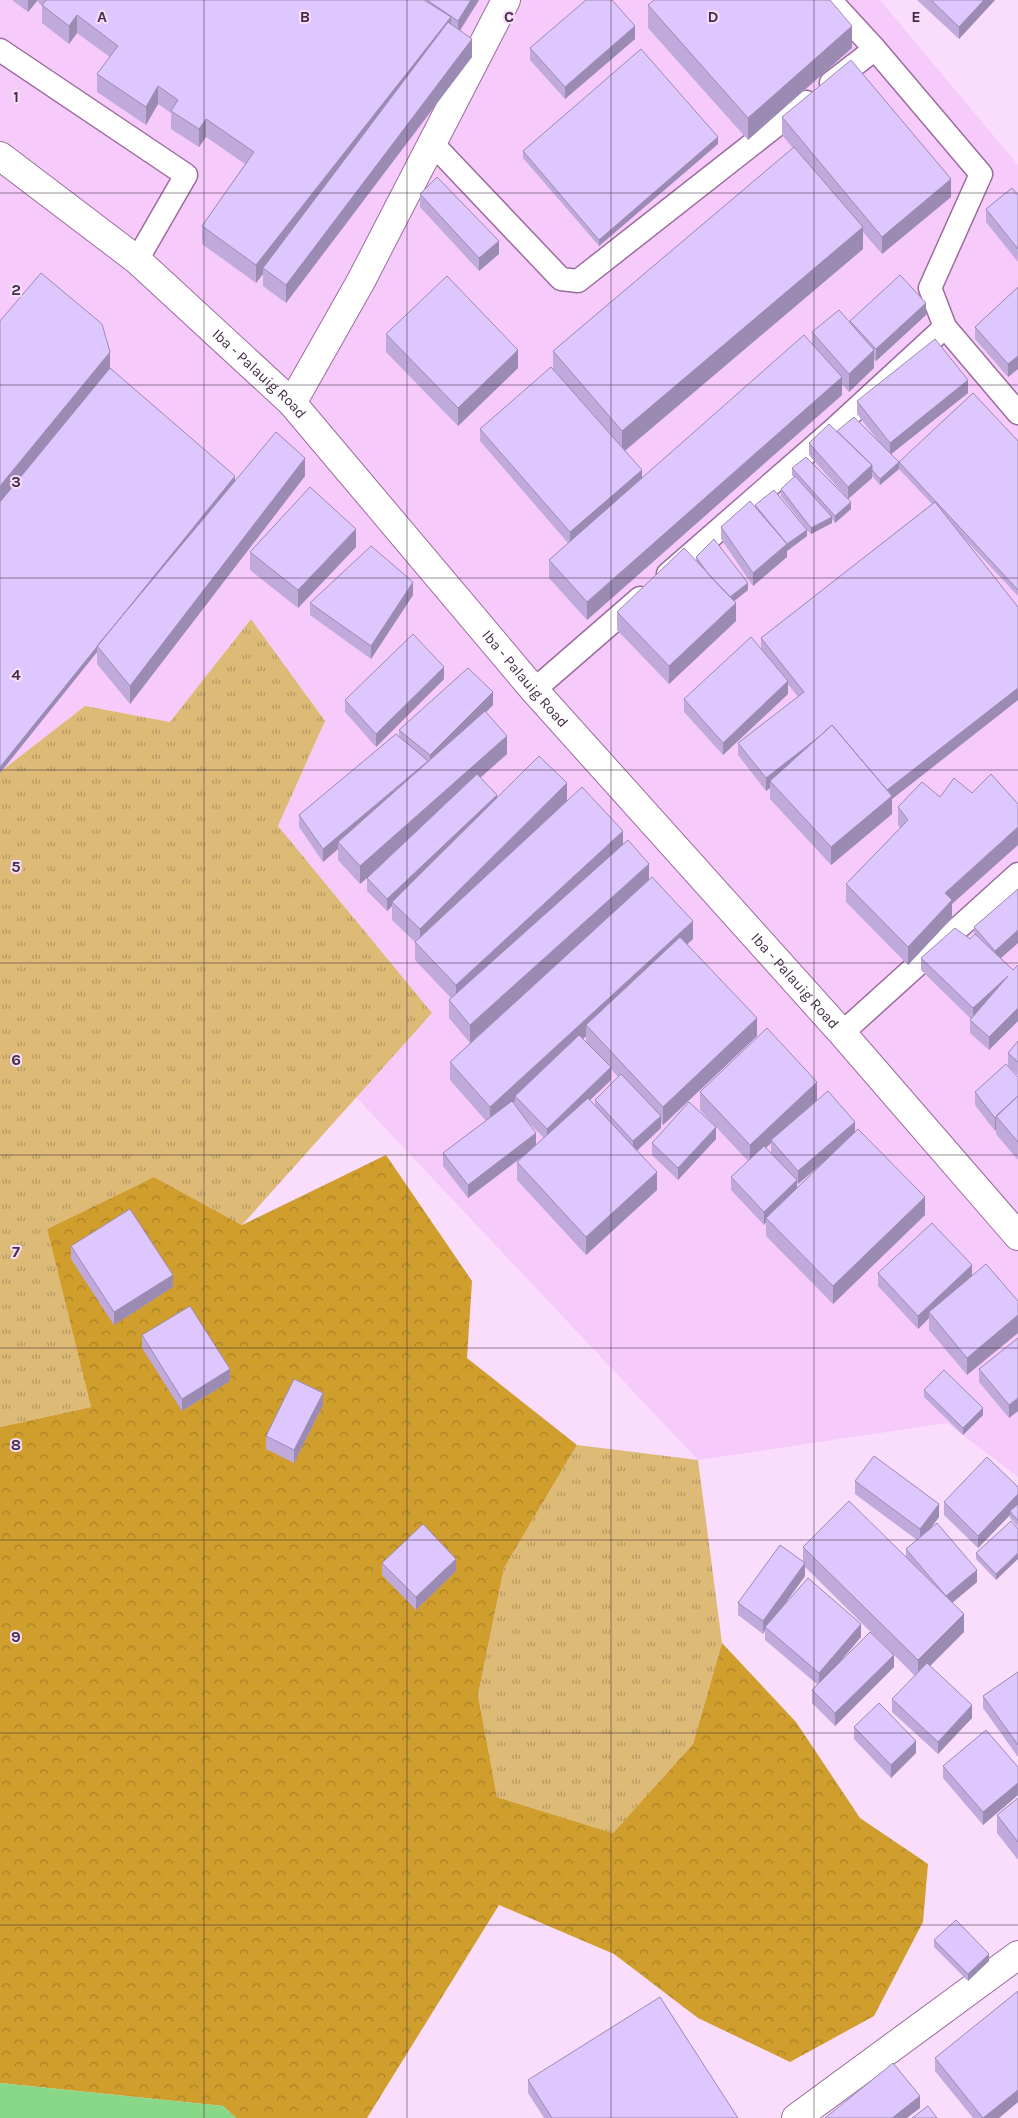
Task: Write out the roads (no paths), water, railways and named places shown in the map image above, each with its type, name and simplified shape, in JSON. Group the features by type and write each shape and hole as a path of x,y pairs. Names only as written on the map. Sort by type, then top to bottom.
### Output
{"main road":[{"path":"292,403 361,281 506,0"},
{"name":"Iba - Palauig Road","path":"0,156 138,260 292,403 534,690 842,1033 1018,1236"},
{"path":"796,2118 1018,1955"}],"lane":[{"path":"830,0 875,49 981,174 930,288 945,327 1018,413"},
{"path":"432,143 561,279 578,281 875,49"},
{"path":"0,50 186,174 138,260"},
{"path":"534,690 826,436 945,327"},
{"path":"842,1033 1018,874"}]}
